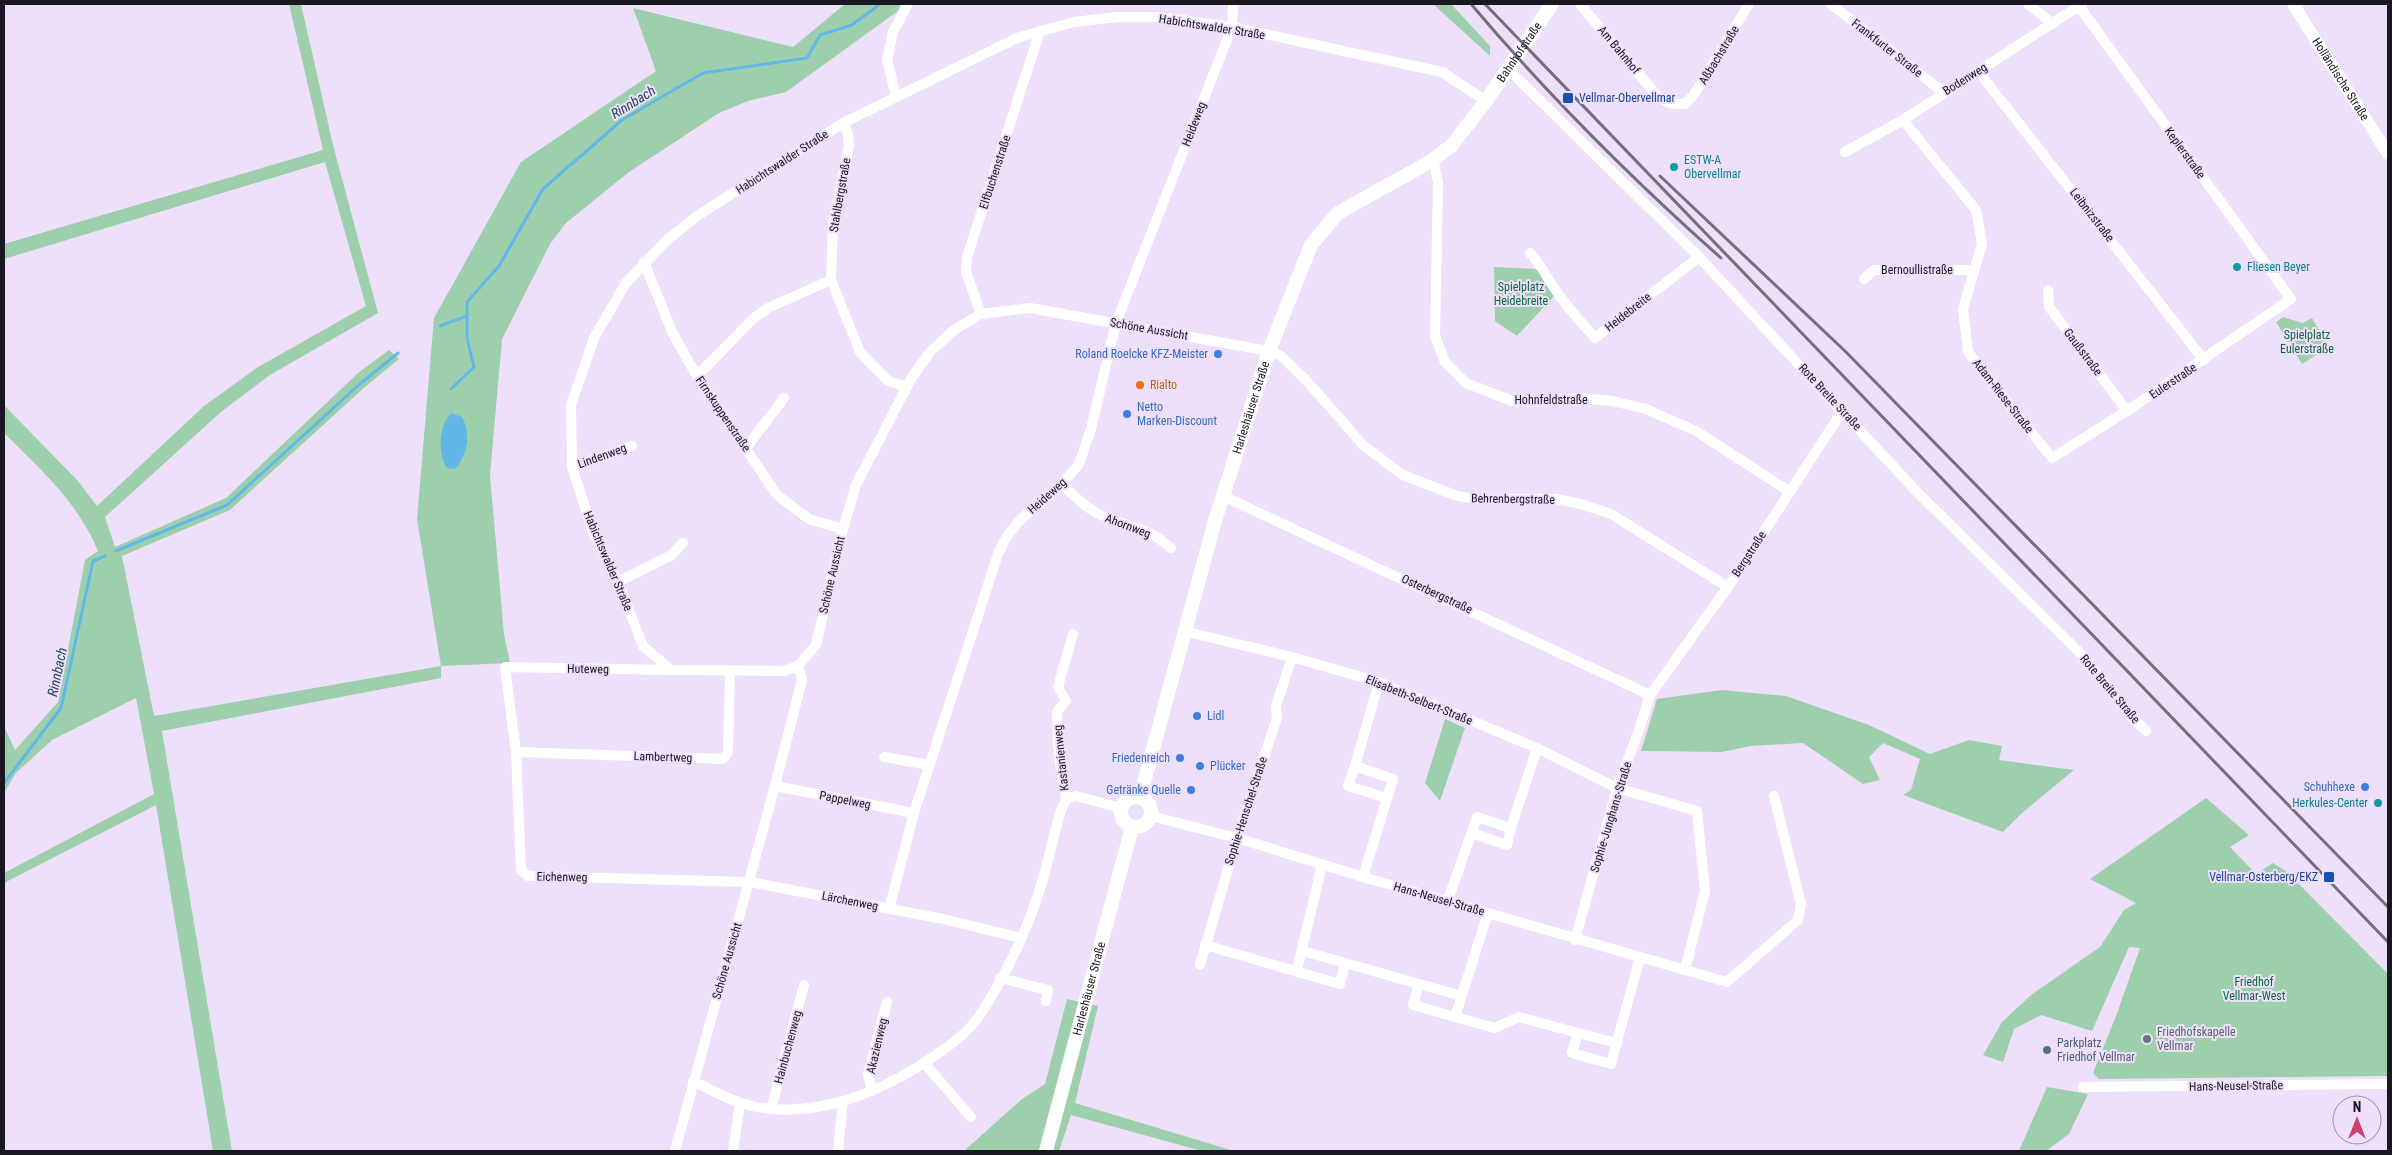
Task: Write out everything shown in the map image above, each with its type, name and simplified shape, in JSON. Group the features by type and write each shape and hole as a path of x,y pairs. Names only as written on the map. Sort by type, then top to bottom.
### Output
{"main road":[{"name":"Bahnhofstraße","path":"1486,100 1548,9"},
{"name":"Harleshäuser Straße","path":"1140,797 1222,496 1269,351 1311,245 1324,227 1338,213 1433,160 1464,132 1486,100"},
{"path":"1140,797 1149,804 1151,816 1143,825 1130,826 1122,819 1121,808 1128,798 1140,797"},
{"name":"Harleshäuser Straße","path":"1046,1151 1130,826"}],"street":[{"path":"896,96 887,60 893,32 908,4"},
{"name":"Heideweg","path":"888,909 914,813 998,554 1006,538 1018,522 1062,484 1078,464 1091,429 1116,323 1232,28 1233,4"},
{"name":"Am Bahnhof","path":"1580,4 1659,98 1672,104 1686,104"},
{"name":"Aßbachstraße","path":"1686,104 1702,82 1749,4"},
{"name":"Frankfurter Straße","path":"1830,4 1943,92"},
{"path":"2028,4 2053,24"},
{"name":"Holländische Straße","path":"2293,4 2388,154"},
{"name":"Bodenweg","path":"1845,152 1902,120 2080,5"},
{"name":"Keplerstraße","path":"2080,5 2291,300"},
{"name":"Habichtswalder Straße","path":"671,670 643,646 618,582 593,532 572,467 571,405 594,338 626,284 644,262 667,240 697,216 843,123 1017,38 1074,22 1118,17 1160,17 1232,28 1442,72 1486,100"},
{"name":"Elfbuchenstraße","path":"981,314 966,272 967,257 1040,31"},
{"name":"Rote Breite Straße","path":"1510,64 1699,257 1916,490 2085,658 2128,713 2146,731"},
{"name":"Leibnizstraße","path":"1978,72 2204,360"},
{"name":"Adam-Riese-Straße","path":"1902,120 1976,210 1982,244 1963,309 1968,352 2052,458"},
{"name":"Stahlbergstraße","path":"843,123 848,134 849,146 833,223 831,280 860,352 888,381 907,387"},
{"name":"Hohnfeldstraße","path":"1433,160 1438,182 1435,336 1444,362 1466,383 1512,401 1531,402 1581,398 1612,401 1646,409 1696,431 1790,492"},
{"name":"Heidebreite","path":"1530,253 1542,266 1553,286 1576,318 1595,338 1699,257"},
{"name":"Firnskuppenstraße","path":"644,262 673,334 697,376 777,496 809,519 843,529"},
{"name":"Bernoullistraße","path":"1864,279 1874,270 1973,270"},
{"path":"697,376 754,318 768,308 831,280"},
{"name":"Gaußstraße","path":"2048,290 2049,307 2127,411"},
{"name":"Eulerstraße","path":"2052,458 2127,411 2291,300"},
{"name":"Schöne Aussicht","path":"675,1151 776,786 802,680 798,666 816,645 843,529 856,485 907,387 930,352 954,330 981,314 1030,308 1269,351"},
{"name":"Behrenbergstraße","path":"1269,351 1281,356 1306,380 1364,446 1403,476 1457,496 1477,499 1556,499 1589,506 1611,514 1728,587"},
{"path":"746,448 784,398"},
{"name":"Bergstraße","path":"1650,695 1728,587 1843,410"},
{"name":"Lindenweg","path":"572,467 632,446"},
{"name":"Ahornweg","path":"1062,484 1079,502 1092,510 1104,517 1144,529 1171,548"},
{"name":"Osterbergstraße","path":"1222,496 1650,695"},
{"path":"618,582 670,556 683,543"},
{"name":"Elisabeth-Selbert-Straße","path":"1184,631 1292,657 1379,682 1538,748 1617,788 1697,811 1705,890 1685,970"},
{"name":"Kastanienweg","path":"693,1081 740,1103 771,1110 804,1108 843,1101 872,1091 925,1064 961,1037 976,1021 1021,938 1037,900 1060,813 1066,799 1059,758 1057,712 1066,701 1058,687 1073,634"},
{"name":"Sophie-Henschel-Straße","path":"1200,965 1237,838 1277,718 1276,706 1292,657"},
{"path":"671,670 784,671 798,666"},
{"name":"Huteweg","path":"505,667 671,670"},
{"name":"Eichenweg","path":"505,667 516,752 521,870 523,874 528,876 750,882"},
{"name":"Lambertweg","path":"516,752 723,759 728,752 730,672"},
{"path":"1379,682 1348,786 1387,798"},
{"name":"Sophie-Junghans-Straße","path":"1575,940 1617,788 1650,695"},
{"path":"1472,833 1507,845 1538,748"},
{"path":"884,757 929,765"},
{"path":"1355,766 1393,778 1363,877"},
{"name":"Pappelweg","path":"776,786 914,813"},
{"name":"Kastanienweg","path":"1066,799 1076,796 1121,808"},
{"name":"Hans-Neusel-Straße","path":"1151,816 1237,838 1322,865 1448,900 1575,940 1640,956 1727,982 1798,920 1801,904 1774,796"},
{"path":"1448,900 1477,817 1511,828"},
{"path":"1296,970 1303,951 1322,865"},
{"name":"Lärchenweg","path":"750,882 949,921 1021,938"},
{"path":"1455,1017 1488,913"},
{"path":"1205,945 1340,984 1345,964"},
{"path":"1303,951 1462,996"},
{"path":"1578,1033 1572,1053 1611,1064 1640,956"},
{"path":"1000,978 1048,990 1046,1001"},
{"path":"1419,984 1413,1006 1495,1028 1520,1017 1617,1043"},
{"name":"Hainbuchenweg","path":"771,1110 804,985"},
{"name":"Akazienweg","path":"872,1091 868,1074 888,1002"},
{"path":"925,1064 971,1117"},
{"name":"Hans-Neusel-Straße","path":"2083,1087 2388,1084"},
{"path":"838,1151 843,1101"},
{"path":"733,1151 740,1103"}],"green space":[{"path":"289,4 301,4 333,145 378,313 270,375 221,412 105,517 115,547 226,498 358,373 389,350 399,359 366,386 230,510 122,556 154,716 441,666 441,678 162,731 232,1151 213,1151 156,805 4,883 4,873 154,794 136,698 52,740 16,773 4,793 4,726 15,750 58,702 85,560 98,551 69,501 4,433 4,405 77,480 97,506 204,406 258,367 366,306 325,162 4,259 4,244 323,150"},
{"path":"845,4 900,4 898,11 786,92 748,101 719,113 629,172 566,223 550,244 502,339 490,475 504,634 510,663 441,666 417,519 434,318 521,162 656,71 633,8 793,47"},
{"path":"1433,4 1451,4 1490,46 1490,56"},
{"name":"Spielplatz Heidebreite","path":"1494,267 1537,269 1554,296 1517,336 1495,321"},
{"name":"Spielplatz Eulerstraße","path":"2283,317 2303,323 2312,318 2329,347 2302,364 2276,322"},
{"path":"1722,690 1786,696 1869,725 1930,754 1969,740 2002,746 1999,760 2074,770 2022,813 2003,832 1903,795 1911,790 1920,759 1883,743 1869,757 1880,780 1863,784 1803,743 1751,746 1722,752 1641,751 1657,699"},
{"path":"1445,719 1465,728 1440,801 1425,783"},
{"name":"Friedhof Vellmar-West","path":"2206,798 2249,835 2230,847 2256,874 2273,863 2287,872 2388,974 2388,1076 2099,1079 2093,1073 2140,948 2129,947 2092,1031 2041,1015 2014,1029 2003,1062 1983,1055 2002,1022 2031,995 2100,947 2124,910 2136,903 2090,879"},
{"path":"1067,999 1098,1006 1075,1103 1234,1151 1202,1151 1071,1115 1059,1151 964,1151 1022,1099 1045,1084"},
{"path":"2047,1087 2088,1094 2069,1134 2046,1151 2019,1151"}],"water":[{"path":"451,413 462,417 467,430 467,444 463,457 455,469 447,468 441,447 444,425"}],"waterway":[{"name":"Rinnbach","path":"451,389 474,367 467,338 467,302 499,266 543,189 622,120 703,73 807,58 820,35 852,25 880,4"},
{"name":"Rinnbach","path":"440,326 467,316"},
{"path":"116,551 227,505 361,383 398,353"},
{"name":"Rinnbach","path":"4,783 61,708 93,561 105,556"}],"railway":[{"path":"1471,4 1530,71 1591,135 1655,198 1721,258"},
{"path":"1485,4 2388,942"},
{"path":"1660,176 1846,352 2388,907"}],"place":[{"name":"Vellmar-Obervellmar","path":"1568,98"},
{"name":"ESTW-A Obervellmar","path":"1674,167"},
{"name":"Fliesen Beyer","path":"2237,267"},
{"name":"Roland Roelcke KFZ-Meister","path":"1218,354"},
{"name":"Rialto","path":"1140,385"},
{"name":"Netto Marken-Discount","path":"1127,414"},
{"name":"Lidl","path":"1197,716"},
{"name":"Friedenreich","path":"1180,758"},
{"name":"Plücker","path":"1200,766"},
{"name":"Schuhhexe","path":"2365,787"},
{"name":"Getränke Quelle","path":"1191,790"},
{"name":"Herkules-Center","path":"2378,803"},
{"name":"Vellmar-Osterberg/EKZ","path":"2329,877"},
{"name":"Friedhofskapelle Vellmar","path":"2147,1039"},
{"name":"Parkplatz Friedhof Vellmar","path":"2047,1050"}]}
